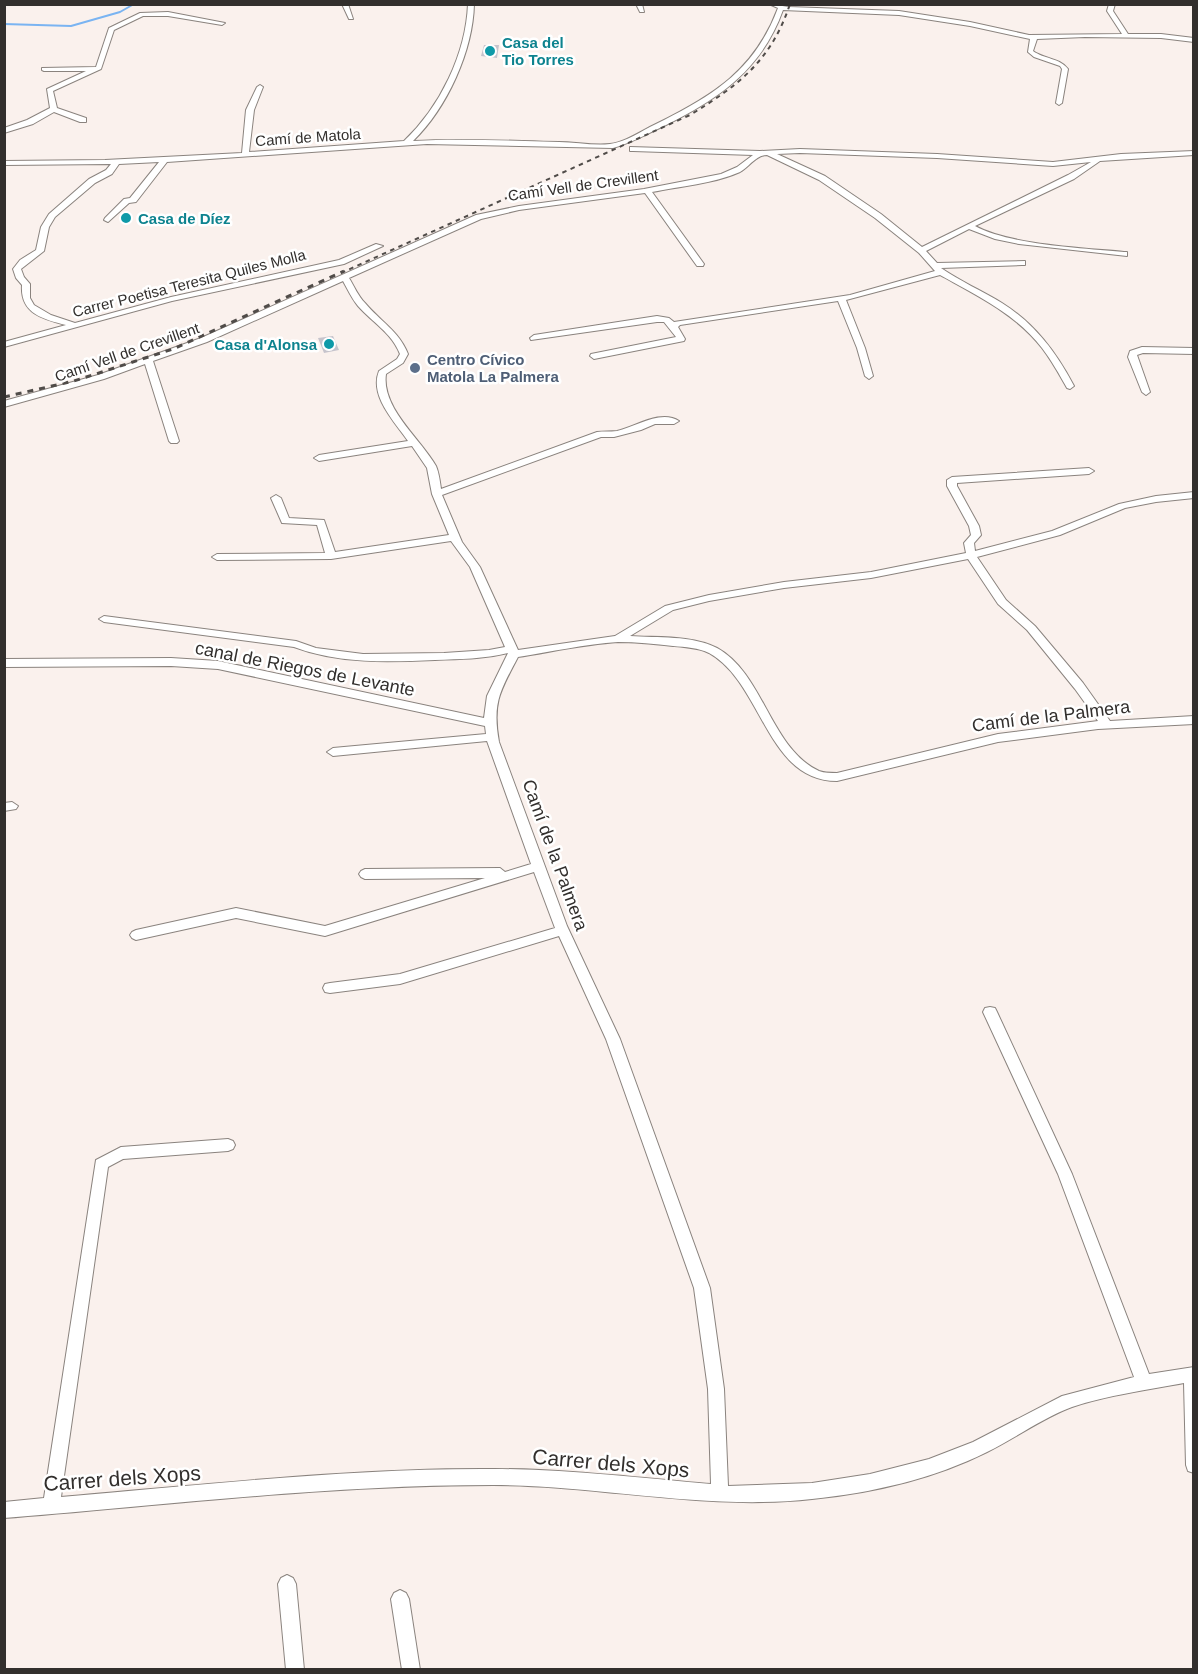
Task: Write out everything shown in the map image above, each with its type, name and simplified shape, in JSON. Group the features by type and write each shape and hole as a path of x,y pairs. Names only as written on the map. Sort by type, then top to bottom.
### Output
{"street":[{"path":"345,4 351,18"},
{"path":"406,143 436,107 462,56 471,17 471,4"},
{"path":"772,4 781,7 904,14 1034,37 1126,35 1194,40"},
{"path":"904,14 906,4"},
{"path":"1112,4 1110,11 1126,35"},
{"name":"Camí de Matola","path":"4,163 116,162 406,143 467,142 613,146 672,120 704,102 737,79 764,47 781,7"},
{"path":"99,69 111,29 142,14 168,14 222,23"},
{"path":"1034,37 1030,51 1036,56 1062,65 1065,69 1059,103"},
{"path":"44,69 99,69"},
{"path":"54,109 49,90 99,69"},
{"path":"245,155 250,110 260,87"},
{"path":"4,131 30,122 54,109 83,120"},
{"path":"633,149 913,155 1053,164 1194,153"},
{"path":"763,153 822,178 878,216 922,251 937,268 1017,316 1048,347 1070,386"},
{"name":"Camí Vell de Crevillent","path":"4,404 148,361 204,340 452,228 494,213 647,190 732,174 763,153"},
{"path":"108,220 127,201 134,200 165,159"},
{"path":"922,251 927,246 1071,177 1101,159"},
{"path":"75,325 58,321 28,304 25,293 26,284 20,278 17,269 23,262 40,251 45,227 52,216 92,181 109,172 116,162"},
{"path":"647,190 700,264"},
{"path":"970,226 975,231 1012,240 1124,254"},
{"name":"Carrer Poetisa Teresita Quiles Molla","path":"4,345 204,291 340,262 379,246"},
{"path":"937,268 1022,264"},
{"path":"673,326 678,323 841,298 936,274 937,268"},
{"path":"345,278 361,304 391,330 401,344 404,354 400,361 382,372 380,385 388,406 432,468 437,494 455,537 475,567 513,652"},
{"path":"841,298 861,348 869,376"},
{"path":"534,338 657,319 666,320 681,339 594,356"},
{"path":"1146,392 1132,357 1133,353 1142,350 1194,351"},
{"path":"148,361 174,441"},
{"path":"437,494 600,434 614,434 638,428 653,421 674,421"},
{"path":"319,458 415,442"},
{"path":"1089,471 952,480 952,486 975,526 976,535 969,543 971,556 1002,602 1031,628 1107,724"},
{"path":"104,619 296,644 310,651 354,656 513,652 618,639 669,608 709,598 784,585 871,575 971,556 1024,543 1122,506 1194,495"},
{"path":"276,498 285,520 321,522 331,556"},
{"path":"217,557 331,556 455,537"},
{"name":"Camí de la Palmera","path":"618,639 691,645 712,650 725,660 744,683 799,764 816,776 837,777 998,738 1107,724 1194,720"},
{"name":"Camí de la Palmera","path":"513,652 490,698 490,730 562,930 613,1039 702,1288 716,1389 720,1494"},
{"name":"canal de Riegos de Levante","path":"4,663 171,662 218,665 490,730"},
{"path":"333,752 490,730"},
{"path":"136,934 237,912 325,931 539,866"},
{"path":"365,874 517,873"},
{"path":"330,987 400,979 562,930"},
{"path":"990,1012 1065,1174 1144,1383"},
{"path":"51,1506 101,1164 121,1153 228,1145"},
{"path":"1193,1374 1194,1465"},
{"name":"Carrer dels Xops","path":"4,1510 382,1479 517,1478 580,1481 720,1494 778,1494 812,1491 870,1482 929,1467 978,1448 1068,1401 1193,1374"},
{"path":"287,1584 295,1670"},
{"path":"400,1599 411,1670"}],"building":[{"name":"Casa del Tio Torres","path":"484,45 499,45 497,58 481,56"},
{"name":"Casa d'Alonsa","path":"333,336 339,350 324,353 318,338"}],"waterway":[{"path":"4,24 71,26 120,12 134,4"}],"railway":[{"path":"341,273 690,115 724,93 751,70 773,41 790,4"},
{"path":"4,397 74,381 173,349 344,271"}],"place":[{"name":"Casa del Tio Torres","path":"490,51"},
{"name":"Casa de Díez","path":"126,218"},
{"name":"Casa d'Alonsa","path":"329,344"},
{"name":"Centro Cívico Matola La Palmera","path":"415,368"}]}
